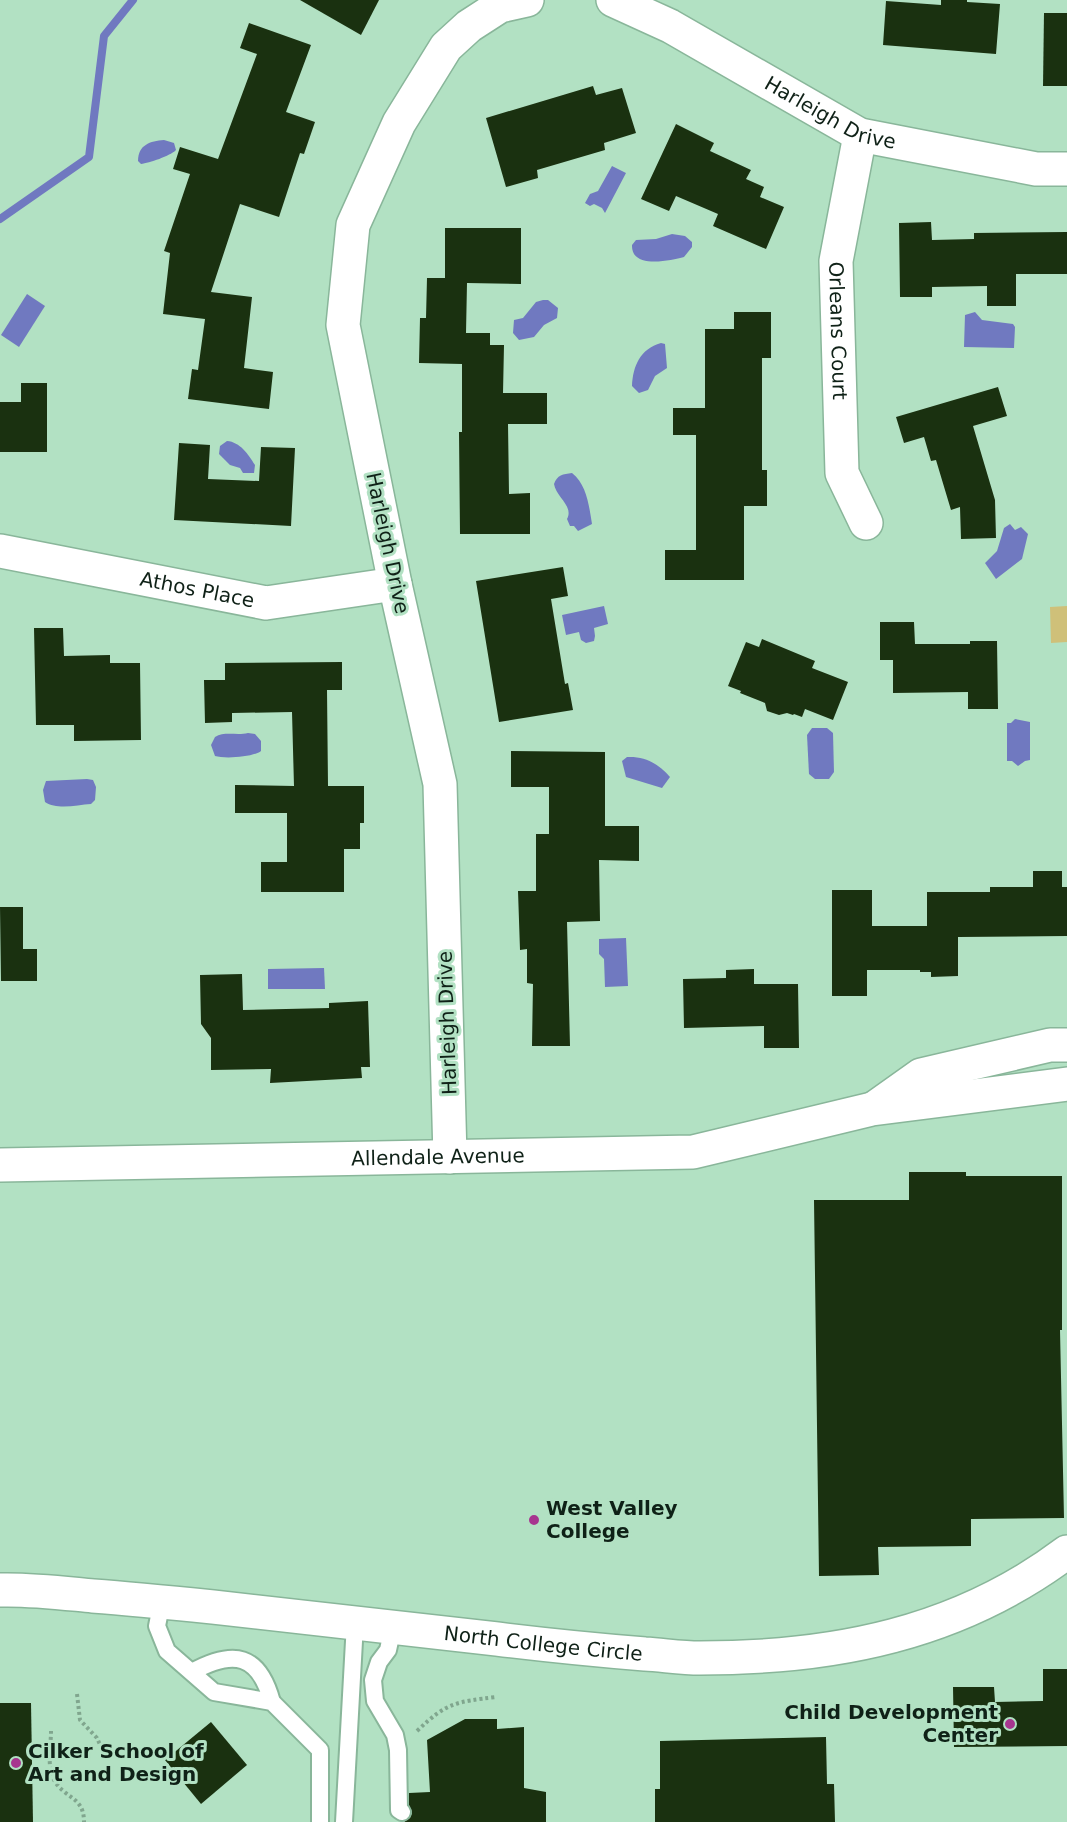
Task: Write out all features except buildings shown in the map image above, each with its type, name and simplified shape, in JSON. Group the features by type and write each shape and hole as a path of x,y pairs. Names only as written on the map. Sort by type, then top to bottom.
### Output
{"street":[{"name":"Harleigh Drive","path":"450,1157 441,784 395,584 344,325 353,225 399,123 446,47 469,26 500,6 527,0"},
{"name":"Harleigh Drive","path":"613,0 670,26 860,135 1036,169 1067,169"},
{"name":"Orleans Court","path":"860,135 836,261 842,473 866,523"},
{"name":"Athos Place","path":"0,551 266,603 395,584"},
{"name":"Allendale Avenue","path":"872,1109 921,1075 1050,1045 1067,1045"},
{"name":"Allendale Avenue","path":"0,1165 693,1152 872,1109 1058,1087"},
{"name":"North College Circle","path":"0,1590 35,1590 162,1601 588,1650 686,1657 787,1655 863,1643 934,1623 1005,1593 1039,1573 1067,1552"}],"lane":[{"path":"162,1601 156,1626 167,1651 214,1692 272,1702"},
{"path":"344,1822 355,1623"},
{"path":"393,1627 388,1650 379,1662 373,1680 375,1701 395,1735 397,1743 399,1810 402,1812"},
{"path":"192,1672 210,1662 233,1658 255,1666 267,1684 272,1702 320,1750 320,1822"}],"path":[{"path":"77,1694 80,1720 97,1738 101,1747"},
{"path":"397,1743 414,1734 440,1710 460,1701 496,1697"},
{"path":"51,1731 53,1778 84,1810 84,1822"}],"shaded area":[{"path":"1067,606 1067,642 1051,643 1050,607"}],"water":[{"path":"164,140 174,143 176,150 149,162 141,164 138,161 140,151 146,145"},
{"path":"612,166 626,173 605,213 602,208 594,204 590,206 585,203 590,194 598,191"},
{"path":"672,234 685,236 692,242 692,247 684,257 652,262 638,258 633,253 632,245 636,240 656,239"},
{"path":"27,294 45,306 19,347 1,335"},
{"path":"548,300 558,308 557,318 544,325 534,337 519,340 513,333 514,320 523,318 536,302"},
{"path":"975,312 982,320 1013,324 1015,327 1014,348 964,347 965,315"},
{"path":"661,343 665,344 667,368 655,376 648,390 639,393 632,386 636,365 648,349"},
{"path":"227,441 240,446 246,453 255,465 254,473 243,473 240,468 230,465 219,454 220,446"},
{"path":"572,473 584,490 592,524 578,531 574,526 570,526 567,519 568,510 554,484 561,476"},
{"path":"1010,524 1015,530 1021,527 1028,534 1022,559 996,579 985,563 997,551 1004,528"},
{"path":"604,606 608,624 594,628 594,641 586,643 581,640 579,632 566,635 562,615"},
{"path":"1015,719 1030,722 1030,760 1018,766 1012,761 1007,761 1007,723"},
{"path":"812,728 827,728 833,733 834,772 829,779 815,779 809,774 807,735"},
{"path":"223,734 255,734 261,741 261,751 239,757 215,756 211,745 215,737"},
{"path":"627,757 651,762 670,777 662,788 626,777 622,761"},
{"path":"93,780 96,787 95,800 91,804 61,806 45,802 43,790 46,781"},
{"path":"626,938 628,986 605,987 604,959 599,954 599,939"},
{"path":"324,968 325,989 268,989 268,969"}],"waterway":[{"path":"0,219 89,157 104,36 133,0"}],"place":[{"name":"West Valley College","path":"534,1520"},
{"name":"Child Development Center","path":"1010,1724"},
{"name":"Cilker School of Art and Design","path":"16,1763"}]}
